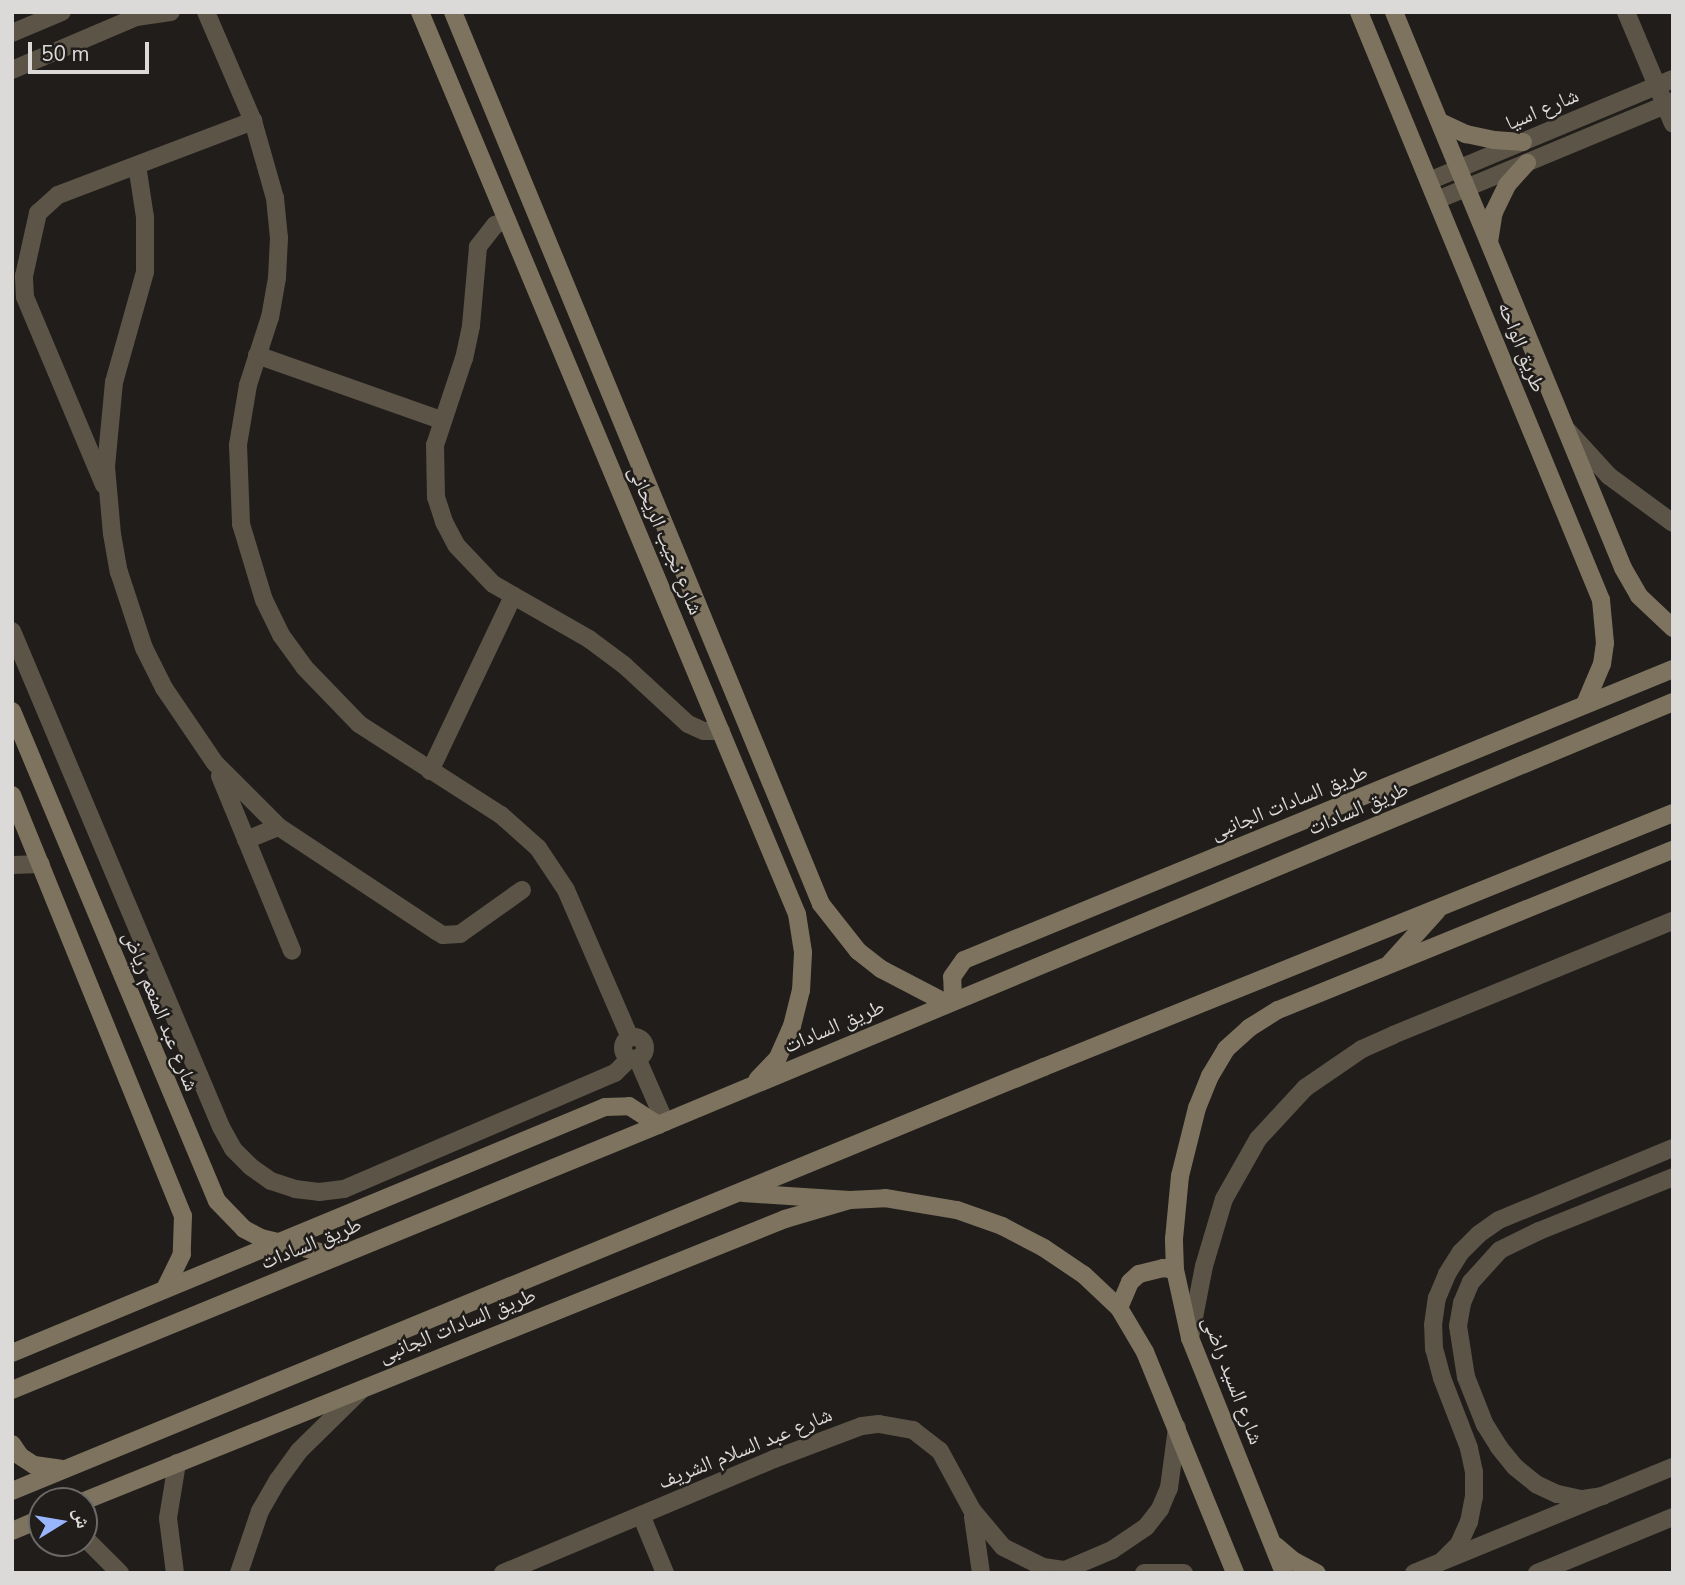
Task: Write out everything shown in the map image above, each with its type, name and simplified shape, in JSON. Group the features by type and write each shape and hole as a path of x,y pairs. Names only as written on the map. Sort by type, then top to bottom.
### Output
{"street":[{"path":"12,33 62,12"},
{"path":"12,70 136,17 171,12"},
{"path":"206,12 253,121 275,198 279,238 277,278 270,317 241,415 237,485 241,524 264,600 282,635 329,697 359,724 500,815 520,831 553,868 566,890 630,1038 623,1048 634,1058 662,1124"},
{"name":"شارع نجيب الريحانى","path":"420,12 797,914 803,953 802,990 792,1026 776,1059 753,1085"},
{"name":"شارع نجيب الريحانى","path":"453,12 821,904 858,951 881,969 950,1002"},
{"name":"طريق الواحه","path":"1359,12 1601,600 1605,643 1602,664 1585,704"},
{"name":"طريق الواحه","path":"1394,12 1618,555 1639,596 1673,628"},
{"path":"1626,12 1665,82 1673,124"},
{"name":"شارع اسيا","path":"1429,181 1665,82"},
{"name":"شارع اسيا","path":"1437,200 1669,104"},
{"path":"108,494 87,445 20,311 24,276 38,212 58,195 253,121"},
{"path":"1440,122 1476,136 1523,142"},
{"path":"1489,242 1494,212 1503,194 1527,163"},
{"path":"137,165 145,216 145,272 117,373 107,440 108,494 119,572 144,648 181,717 215,763 279,827 443,935 460,934 522,890"},
{"path":"507,220 495,225 478,247 471,326 435,445 433,471 444,522 472,565 493,584 589,639 624,665 688,724 704,731 721,731"},
{"path":"535,286 562,275"},
{"path":"257,355 442,420"},
{"path":"1568,431 1609,476 1673,523"},
{"path":"87,445 107,440"},
{"path":"1589,567 1618,555"},
{"path":"429,771 513,596"},
{"path":"12,631 221,1127 233,1149 251,1167 271,1181 295,1189 319,1192 344,1189 615,1073 634,1058"},
{"name":"طريق السادات الجانبى","path":"950,1002 952,977 964,960 1673,669"},
{"name":"طريق السادات","path":"20,1386 662,1124 1673,702"},
{"name":"شارع عبد المنعم رياض","path":"12,711 217,1201 229,1217 244,1229 280,1244 337,1256"},
{"path":"215,763 292,951"},
{"path":"12,795 174,1186 183,1216 185,1235 182,1254 165,1289"},
{"path":"12,1491 1673,813"},
{"path":"246,840 279,827"},
{"path":"1385,968 1673,850"},
{"path":"12,865 41,864"},
{"path":"797,914 821,904"},
{"path":"1385,968 1440,907"},
{"path":"1190,1338 1204,1266 1224,1199 1258,1139 1305,1088 1342,1061 1393,1035 1673,921"},
{"name":"شارع السيد راضى","path":"1284,1573 1190,1338 1175,1270 1174,1239 1180,1176 1197,1108 1226,1049 1249,1028 1278,1010 1385,968"},
{"path":"12,1353 605,1107 629,1107 662,1124"},
{"path":"1442,1561 1459,1545 1469,1522 1474,1497 1474,1472 1469,1448 1434,1349 1433,1325 1437,1298 1447,1274 1470,1243 1500,1220 1673,1148"},
{"path":"174,1186 191,1184 204,1173"},
{"path":"1603,1496 1581,1499 1557,1494 1536,1484 1515,1467 1499,1447 1479,1413 1466,1377 1458,1326 1462,1303 1471,1282 1500,1250 1539,1231 1673,1177"},
{"path":"739,1192 920,1202 1002,1227 1045,1248 1084,1275 1119,1308 1145,1352 1235,1573"},
{"name":"طريق السادات الجانبى","path":"98,1495 785,1219 850,1199"},
{"path":"1119,1308 1130,1282 1139,1274 1163,1268 1175,1270"},
{"path":"12,1403 20,1386"},
{"path":"239,1573 260,1511 278,1480 299,1451 366,1386"},
{"name":"شارع عبد السلام الشريف","path":"503,1573 846,1431 879,1424 913,1430 928,1439 940,1451 972,1510 1003,1547 1043,1567 1072,1570"},
{"path":"1072,1570 1127,1541 1146,1527 1160,1509 1170,1489 1177,1428"},
{"path":"12,1444 20,1456 34,1465 50,1470 66,1469"},
{"path":"174,1573 168,1518 177,1463"},
{"path":"1414,1573 1673,1467"},
{"name":"شارع عبد السلام الشريف","path":"972,1510 981,1573"},
{"path":"641,1516 665,1573"},
{"path":"1537,1573 1673,1517"},
{"path":"1273,1544 1294,1561 1317,1573"},
{"path":"98,1551 120,1573"},
{"path":"1144,1573 1184,1573"}]}
